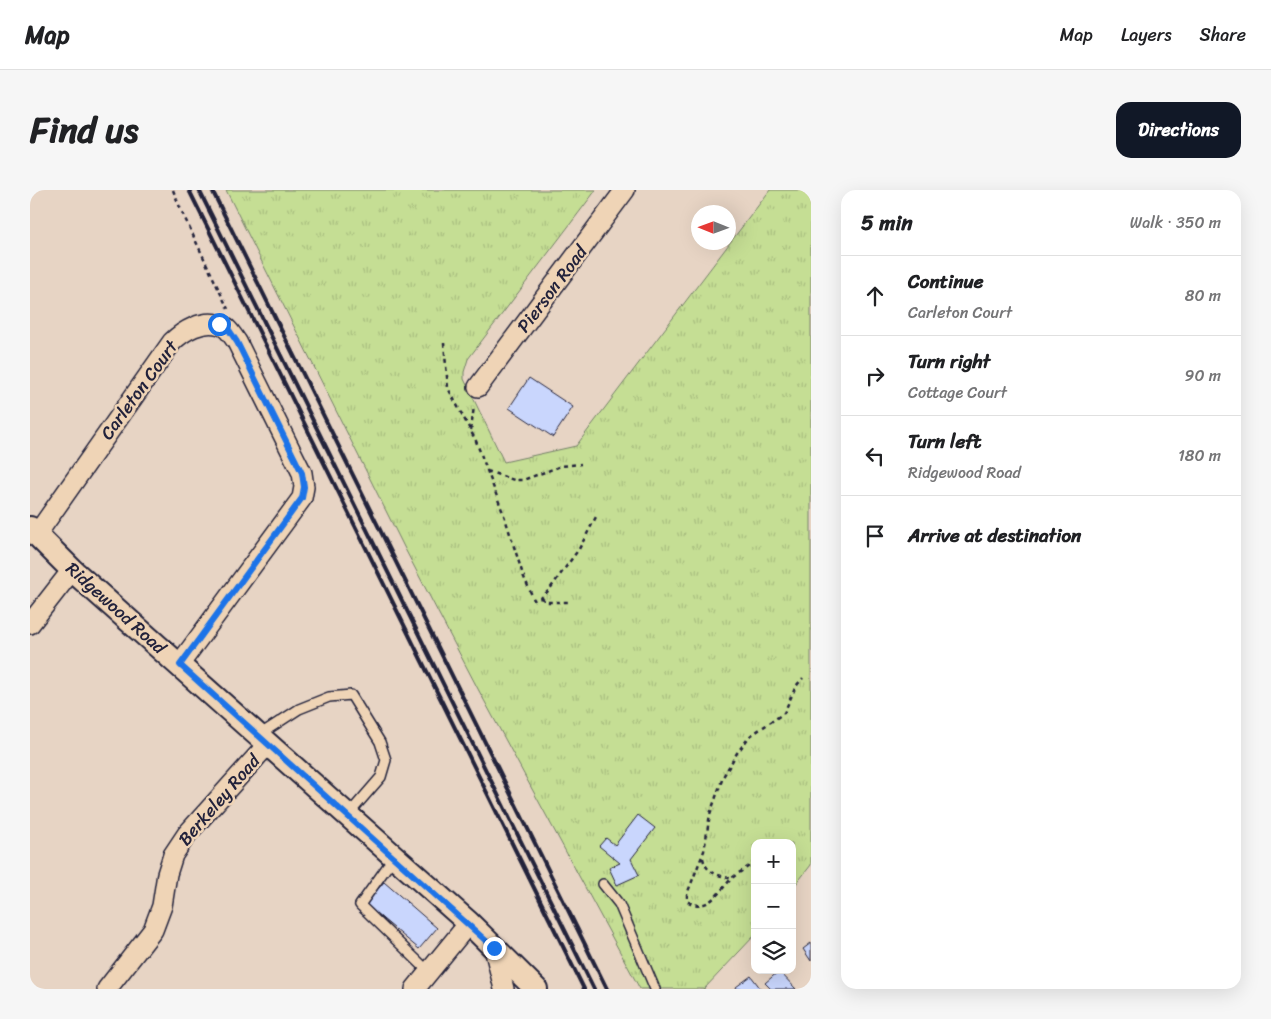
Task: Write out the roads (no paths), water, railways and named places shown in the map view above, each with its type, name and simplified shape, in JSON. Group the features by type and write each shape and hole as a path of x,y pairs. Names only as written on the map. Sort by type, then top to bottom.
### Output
{"street":[{"name":"Pierson Road","path":"478,388 625,190"},
{"name":"Carleton Court","path":"33,531 172,342 182,333 193,327 207,324 219,324 229,330 237,342 302,473 304,487 302,498 180,665"},
{"name":"Ridgewood Road","path":"33,531 72,570 469,923 536,989"},
{"path":"30,624 72,570"},
{"name":"Berkeley Road","path":"107,989 153,930 162,906 167,874 173,855 187,834 263,740"},
{"path":"415,989 469,923"},
{"path":"494,948 504,989"}],"lane":[{"path":"263,740 299,709 329,697 351,695 380,742 386,760 381,777 348,815"},
{"path":"394,856 360,906 429,972"},
{"path":"603,884 619,904 655,989"}],"railway":[{"path":"189,190 584,989"},
{"path":"199,190 594,989"},
{"path":"212,190 607,989"}]}
